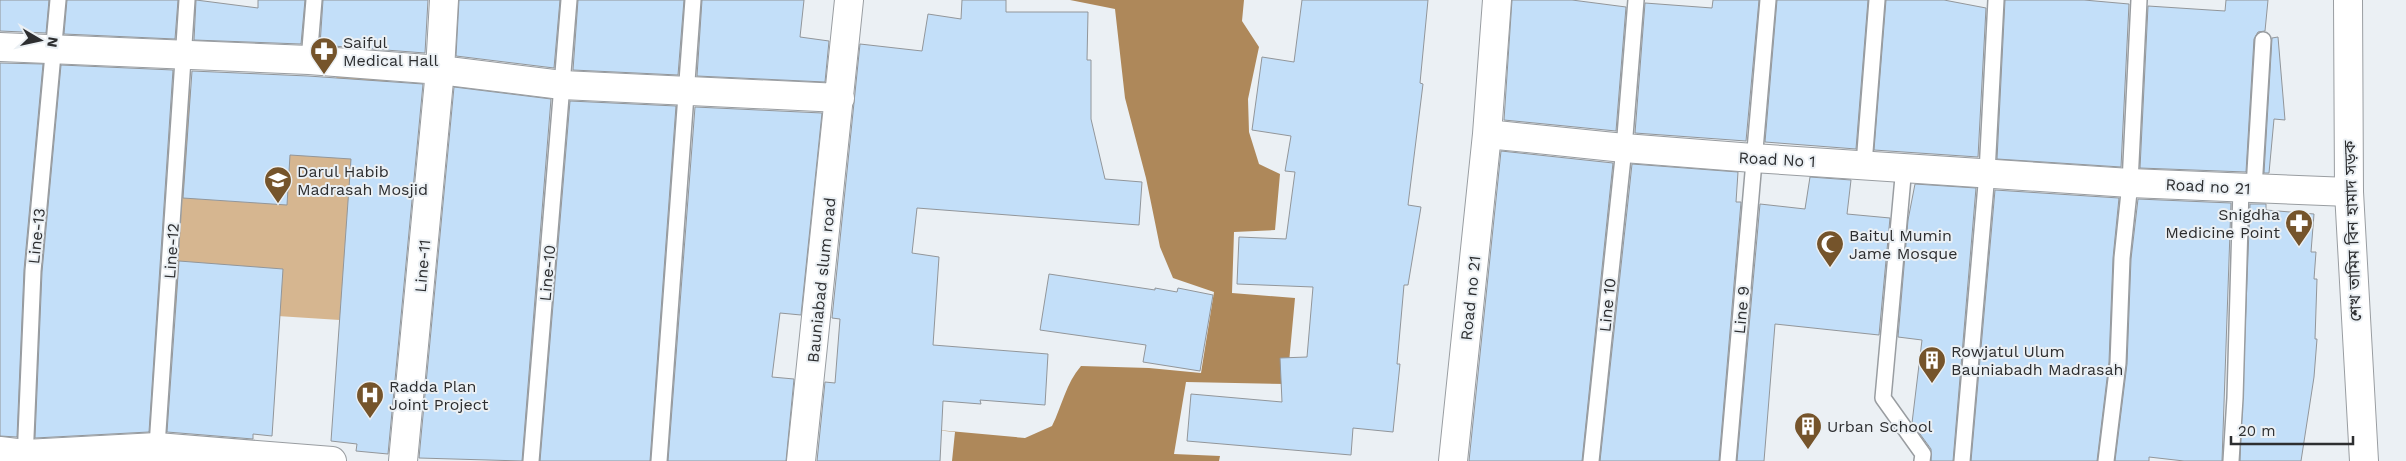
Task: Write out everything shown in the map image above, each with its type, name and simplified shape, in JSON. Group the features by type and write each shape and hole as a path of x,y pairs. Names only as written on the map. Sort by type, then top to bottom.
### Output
{"street":[{"name":"Line-11","path":"403,461 440,70 444,0"},
{"name":"Bauniabad slum road","path":"802,461 849,0"},
{"name":"Road no 21","path":"1453,461 1487,134 1497,0"},
{"name":"শেখ তামিম বিন হামাদ সড়ক","path":"2348,0 2349,192 2364,461"},
{"path":"0,47 309,60 440,70 562,85 840,98"},
{"name":"Road No 1","path":"1487,134 1624,148 1753,158 1904,166 2067,178"},
{"name":"Road no 21","path":"2067,178 2130,183 2349,192"},
{"path":"16,456 157,454 332,461"}],"lane":[{"name":"Line-13","path":"16,456 28,425 33,271 58,0"},
{"name":"Line-12","path":"157,454 187,0"},
{"path":"309,60 314,0"},
{"name":"Line-10","path":"532,461 569,0"},
{"path":"659,461 692,0"},
{"name":"Line 10","path":"1590,461 1624,148 1636,0"},
{"name":"Line 9","path":"1728,461 1768,0"},
{"path":"1864,164 1877,0"},
{"path":"1962,461 1987,172 1996,0"},
{"path":"2106,461 2118,363 2122,258 2130,183 2139,0"},
{"path":"2231,461 2247,188 2263,40"},
{"path":"1904,166 1883,398 1923,454 1922,461"}],"shaded area":[{"path":"1070,0 1244,0 1242,21 1259,47 1248,99 1249,132 1259,164 1280,174 1275,230 1234,232 1232,293 1295,298 1287,384 1186,382 1174,454 1220,456 1219,461 952,461 955,432 905,427 1025,438 1052,426 1068,387 1081,366 1149,368 1201,373 1214,292 1173,278 1160,247 1146,178 1125,98 1115,9"},
{"name":"Darul Habib Madrasah Mosjid","path":"337,67 389,70 371,322 170,309 185,89 335,99"}],"building":[{"path":"0,0 49,0 46,33 0,31"},
{"path":"67,0 178,0 175,39 64,34"},
{"path":"196,0 258,8 258,0 305,0 301,44 194,40"},
{"path":"323,0 428,0 425,53 320,45"},
{"path":"459,0 560,0 554,68 456,56"},
{"path":"578,0 684,0 678,75 573,70"},
{"path":"702,0 804,0 800,37 829,41 825,82 697,76"},
{"path":"962,0 1006,0 1006,12 1088,12 1087,60 1091,60 1091,119 1105,179 1142,182 1139,225 917,208 912,253 939,257 933,345 1048,354 1045,405 980,400 981,404 943,401 940,461 817,461 825,382 835,383 840,319 832,318 860,44 922,51 928,14 961,19"},
{"path":"1302,0 1428,0 1420,83 1423,84 1408,205 1421,207 1408,285 1404,285 1397,364 1400,364 1393,432 1353,428 1351,455 1187,441 1191,394 1282,402 1280,358 1307,357 1313,287 1237,284 1239,237 1286,239 1295,172 1285,171 1291,136 1252,130 1262,57 1294,62"},
{"path":"1512,0 1572,0 1626,7 1616,131 1504,120"},
{"path":"1713,0 1759,0 1746,141 1635,133 1645,3 1712,8"},
{"path":"1777,0 1868,0 1856,149 1765,142"},
{"path":"1886,0 1944,0 1986,8 1978,157 1874,150"},
{"path":"2005,0 2084,0 2129,4 2121,167 1997,159"},
{"path":"2226,0 2268,0 2265,31 2258,32 2254,39 2246,172 2140,168 2148,6 2225,11"},
{"path":"2278,37 2285,120 2274,119 2269,173 2264,173 2272,38"},
{"path":"0,63 43,64 24,270 17,437 0,436"},
{"path":"61,65 173,70 149,432 35,438 42,272"},
{"path":"192,71 308,76 423,84 388,454 356,451 357,444 331,441 351,159 290,155 287,205 183,198"},
{"path":"454,87 551,99 522,461 419,458"},
{"path":"570,101 676,106 650,461 540,461"},
{"path":"695,107 822,113 801,315 780,313 772,377 794,379 786,461 668,461"},
{"path":"1501,151 1613,163 1582,461 1469,461"},
{"path":"1632,164 1738,172 1736,202 1741,202 1719,461 1600,461"},
{"path":"1810,177 1851,180 1847,214 1890,218 1879,335 1775,324 1764,461 1737,461 1760,204 1805,209"},
{"path":"1915,184 1976,188 1953,461 1931,461 1931,449 1912,423 1922,340 1898,337 1908,220"},
{"path":"1995,190 2119,198 2113,258 2109,362 2097,461 1971,461"},
{"path":"2138,199 2231,203 2222,461 2184,461 2149,457 2149,461 2115,461 2127,364 2131,259"},
{"path":"2250,204 2266,204 2266,210 2314,214 2311,252 2316,252 2314,279 2317,279 2315,339 2317,339 2314,377 2301,461 2240,461"},
{"path":"179,261 283,269 272,436 253,434 253,439 167,432"},
{"path":"1049,274 1155,290 1155,288 1177,292 1178,288 1213,295 1200,371 1143,362 1146,345 1040,330"}],"place":[{"name":"Saiful Medical Hall","path":"324,75"},
{"name":"Darul Habib Madrasah Mosjid","path":"278,204"},
{"name":"Snigdha Medicine Point","path":"2299,247"},
{"name":"Baitul Mumin Jame Mosque","path":"1830,268"},
{"name":"Rowjatul Ulum Bauniabadh Madrasah","path":"1932,384"},
{"name":"Radda Plan Joint Project","path":"370,419"},
{"name":"Urban School","path":"1808,450"}]}
